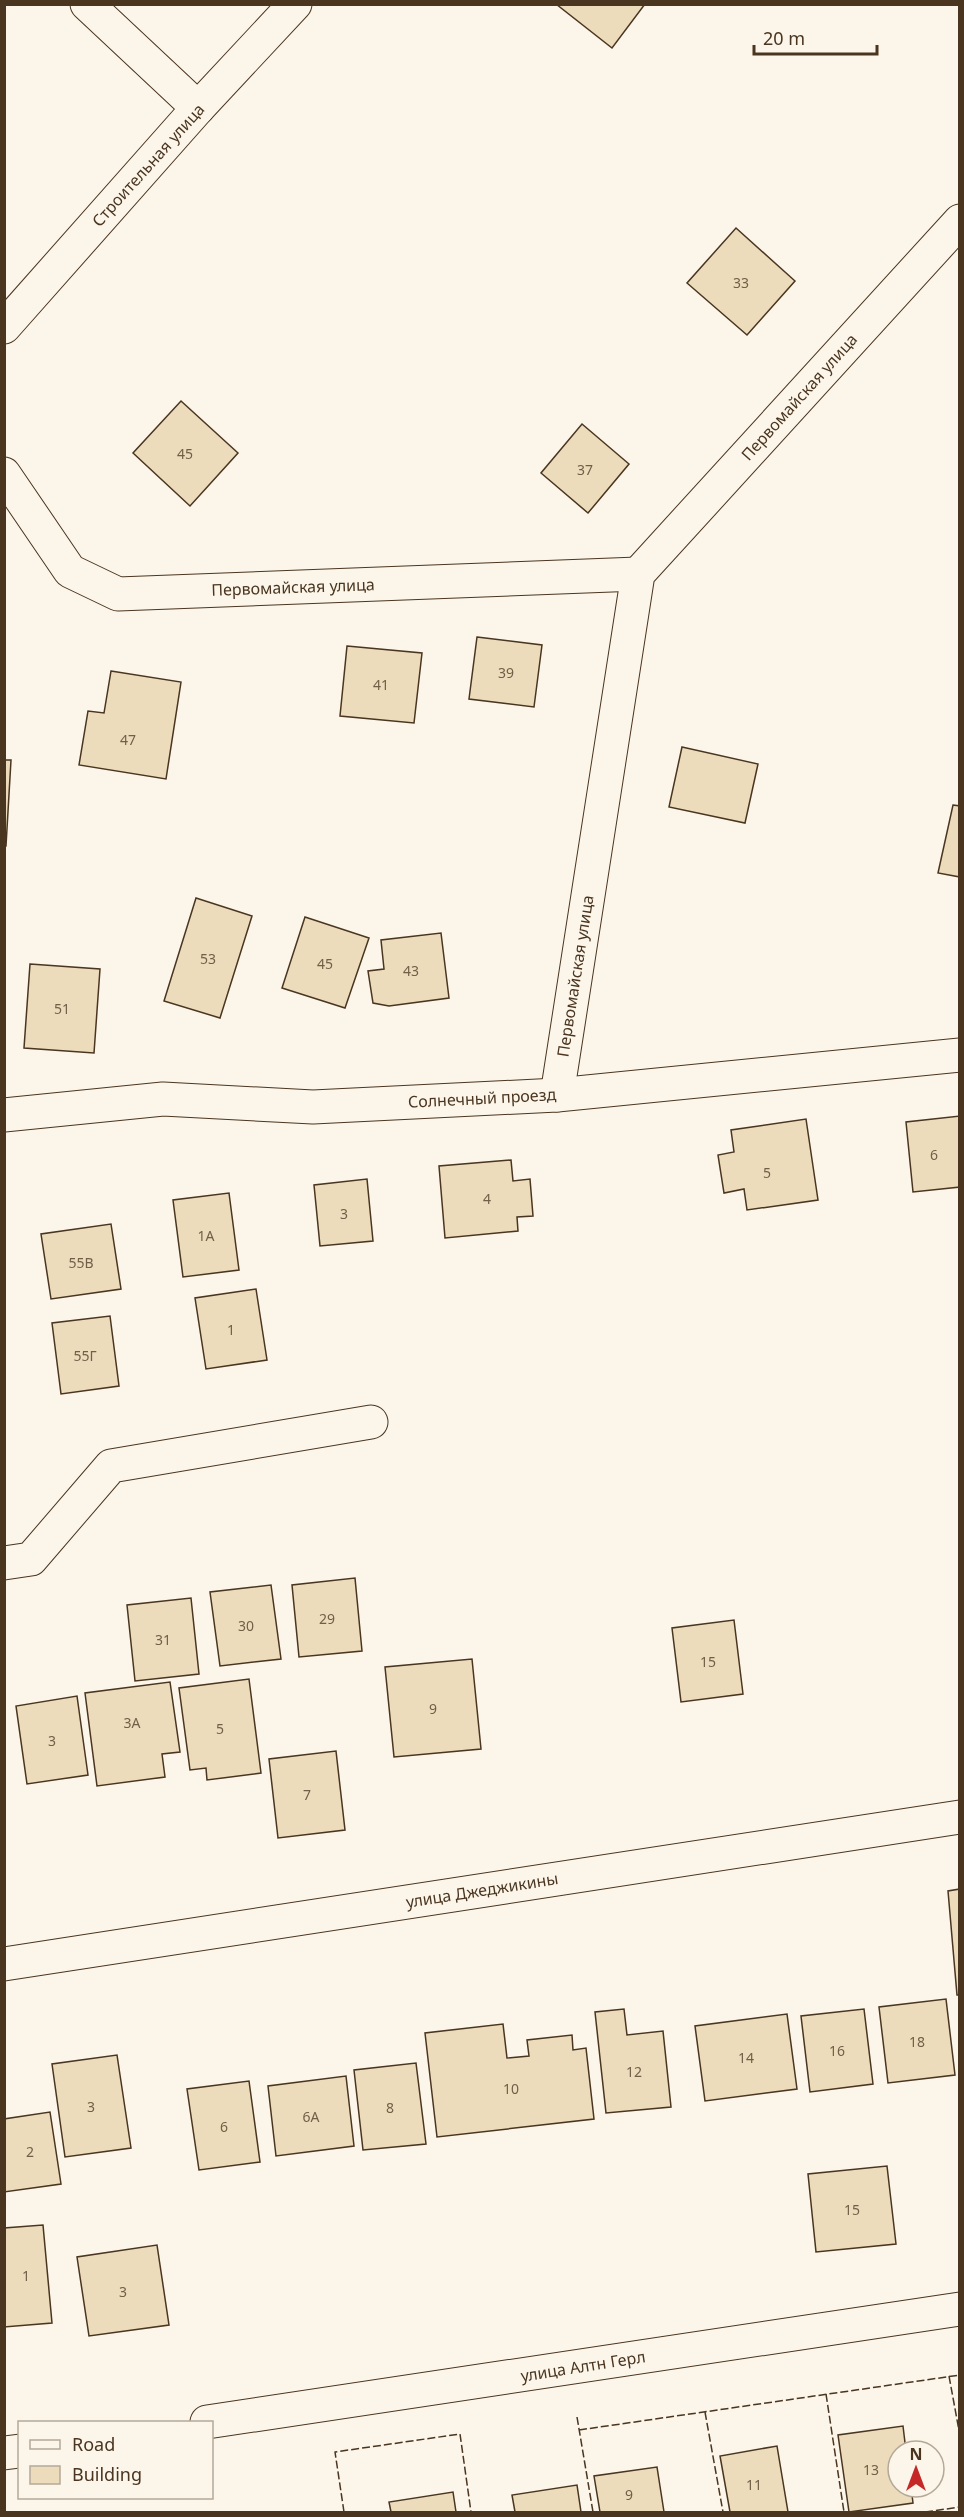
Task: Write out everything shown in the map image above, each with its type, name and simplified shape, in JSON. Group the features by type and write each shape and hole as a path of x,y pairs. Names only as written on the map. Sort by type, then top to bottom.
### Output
{"street":[{"path":"87,4 198,108"},
{"name":"Строительная улица","path":"4,327 198,108 295,4"},
{"name":"Первомайская улица","path":"557,1095 638,573 960,221"},
{"name":"Первомайская улица","path":"4,474 70,571 118,594 638,573"},
{"name":"Солнечный проезд","path":"4,1115 163,1099 313,1107 557,1095 960,1055"},
{"path":"4,1563 31,1559 111,1466 371,1422"},
{"name":"улица Джеджикины","path":"4,1964 960,1817"},
{"name":"улица Алтн Герл","path":"213,2421 960,2309"}],"building":[{"path":"556,4 645,4 612,48"},
{"path":"736,228 795,281 747,335 687,283"},
{"path":"181,401 238,453 190,506 133,453"},
{"path":"582,424 629,464 588,513 541,473"},
{"path":"477,637 542,645 534,707 469,699"},
{"path":"347,646 422,653 414,723 340,716"},
{"path":"111,671 181,682 166,779 79,765 88,711 104,713"},
{"path":"682,747 758,764 745,823 669,807"},
{"path":"4,760 11,760 6,846 4,846"},
{"path":"953,805 960,806 960,877 938,873"},
{"path":"196,898 252,916 220,1018 164,1001"},
{"path":"305,917 369,938 345,1008 282,988"},
{"path":"441,933 449,998 389,1006 373,1003 368,971 384,969 381,940"},
{"path":"30,964 100,969 94,1053 24,1048"},
{"path":"960,1116 960,1187 913,1192 906,1122"},
{"path":"806,1119 818,1200 747,1210 744,1189 724,1193 718,1155 734,1152 731,1130"},
{"path":"511,1160 513,1181 530,1179 533,1216 517,1217 518,1231 445,1238 439,1166"},
{"path":"367,1179 373,1241 320,1246 314,1185"},
{"path":"229,1193 239,1270 183,1277 173,1200"},
{"path":"111,1224 121,1289 51,1299 41,1234"},
{"path":"256,1289 267,1360 206,1369 195,1298"},
{"path":"110,1316 119,1386 61,1394 52,1323"},
{"path":"355,1578 362,1651 299,1657 292,1585"},
{"path":"271,1585 281,1659 220,1666 210,1592"},
{"path":"191,1598 199,1674 135,1681 127,1605"},
{"path":"734,1620 743,1694 681,1702 672,1628"},
{"path":"472,1659 481,1749 394,1757 385,1667"},
{"path":"249,1679 261,1773 207,1780 206,1768 190,1770 179,1688"},
{"path":"170,1682 180,1752 162,1754 165,1777 97,1786 85,1693"},
{"path":"77,1696 88,1775 27,1784 16,1706"},
{"path":"336,1751 345,1830 278,1838 269,1759"},
{"path":"960,1889 960,1995 957,1995 948,1891"},
{"path":"946,1999 955,2075 888,2083 879,2007"},
{"path":"624,2009 627,2035 663,2031 671,2107 606,2113 595,2012"},
{"path":"864,2009 873,2084 810,2092 801,2016"},
{"path":"787,2014 797,2089 705,2101 695,2026"},
{"path":"503,2024 507,2058 529,2056 527,2040 572,2035 573,2050 586,2048 594,2119 437,2137 425,2033"},
{"path":"117,2055 131,2148 65,2157 52,2064"},
{"path":"416,2063 426,2144 363,2150 354,2070"},
{"path":"346,2076 354,2146 276,2156 268,2086"},
{"path":"249,2081 260,2162 199,2170 187,2089"},
{"path":"50,2112 61,2184 4,2192 4,2119"},
{"path":"887,2166 896,2244 816,2252 808,2174"},
{"path":"43,2225 52,2323 4,2327 4,2228"},
{"path":"157,2245 169,2325 89,2336 77,2257"},
{"path":"903,2426 905,2439 886,2439 886,2499 912,2499 913,2503 849,2512 838,2435"},
{"path":"777,2446 788,2512 730,2512 720,2456"},
{"path":"657,2467 664,2512 600,2512 594,2476"},
{"path":"577,2485 581,2512 515,2512 512,2495"},
{"path":"453,2492 456,2512 391,2512 389,2502"}],"fence":[{"path":"579,2430 960,2375"},
{"path":"949,2376 960,2436"},
{"path":"826,2394 844,2512"},
{"path":"705,2412 723,2512"},
{"path":"577,2417 593,2512"},
{"path":"344,2512 335,2452 460,2434 471,2512"},
{"path":"925,2512 960,2507"}]}
